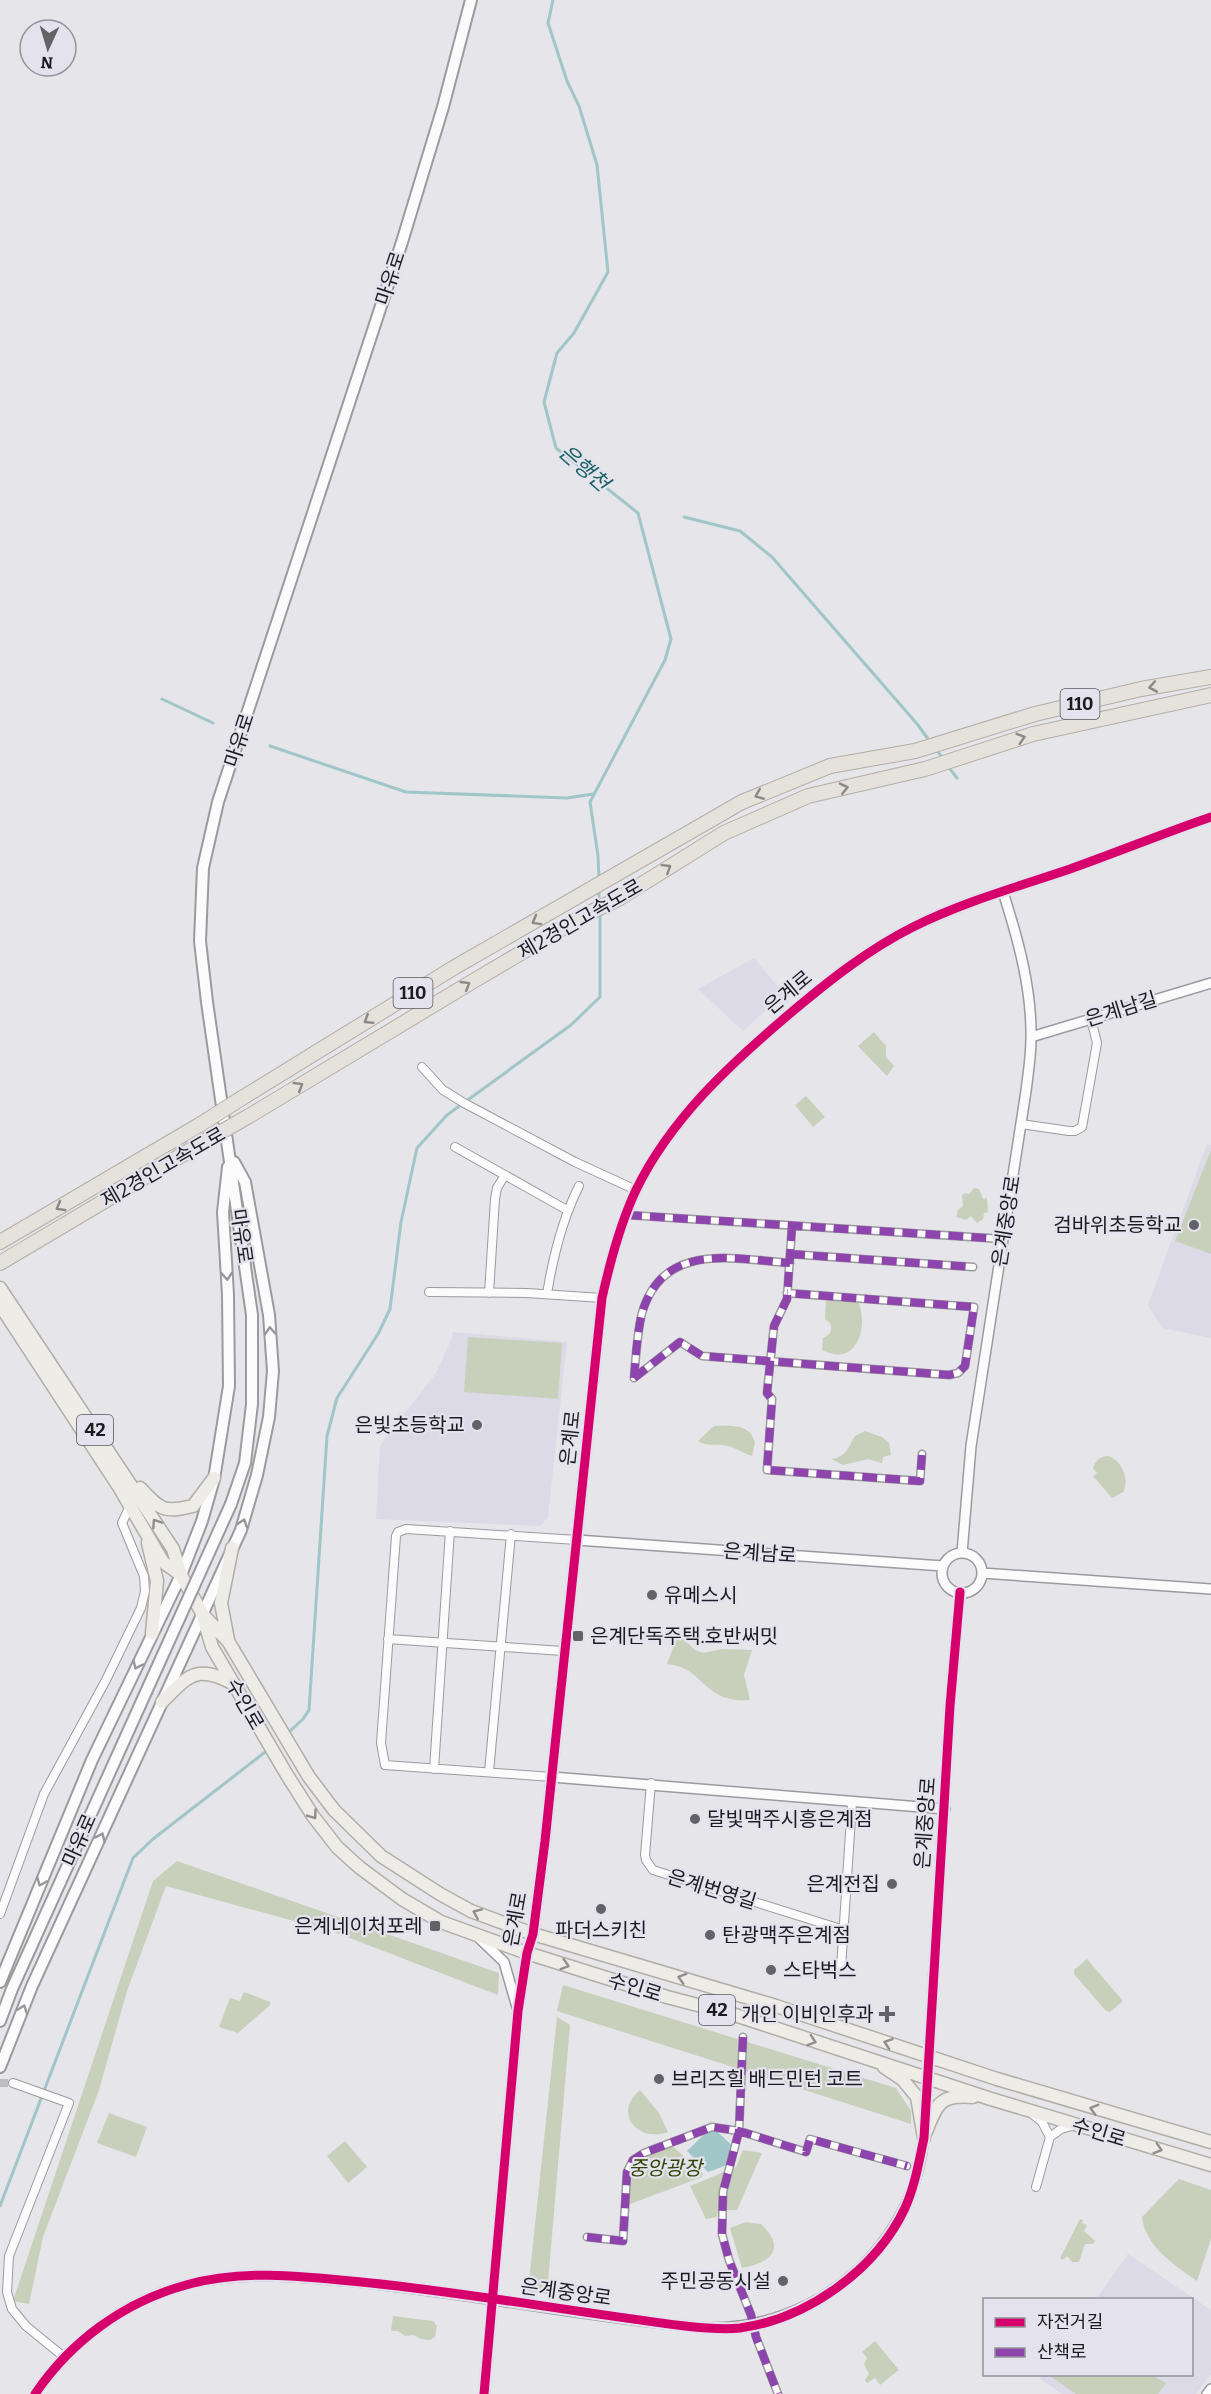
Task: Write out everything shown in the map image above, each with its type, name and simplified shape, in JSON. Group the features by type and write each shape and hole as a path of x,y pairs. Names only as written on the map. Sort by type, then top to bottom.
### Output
{"highway":[{"name":"제2경인고속도로","path":"0,1242 201,1124 455,967 742,802 830,766 915,751 1045,712 1141,689 1211,677"},
{"name":"제2경인고속도로","path":"4,1260 585,915 618,899 724,833 808,796 925,769 1033,734 1211,695"}],"main road":[{"name":"마유로","path":"0,2021 12,1989 231,1504 245,1463 251,1416 252,1315 200,941 203,868 218,802 405,231 443,107 471,0"},
{"path":"0,1982 92,1760 181,1575 214,1478 229,1386 228,1295 223,1212 230,1155"},
{"path":"0,2067 32,1986 241,1530 257,1475 270,1417 273,1371 269,1315 246,1182 230,1155"},
{"name":"수인로","path":"0,1288 174,1549 181,1575 203,1615 212,1647 281,1766 313,1816 338,1847 359,1867 402,1899 441,1922 527,1953 667,1997 732,2014 927,2076 991,2099 1211,2165"},
{"name":"수인로","path":"0,1305 130,1506 163,1562 181,1575"},
{"path":"118,1465 159,1508 171,1511 193,1506 214,1478"},
{"path":"144,1530 157,1581 152,1633"},
{"path":"228,1641 221,1604 232,1548"},
{"name":"수인로","path":"203,1615 228,1641 309,1777 334,1810 381,1856 471,1911 533,1935 776,2006 1060,2099 1211,2142"},
{"path":"162,1702 185,1678 214,1674 234,1684"},
{"path":"879,2062 888,2072 906,2082 917,2097 924,2138"},
{"path":"924,2138 935,2108 943,2100 956,2096 991,2099"}],"street":[{"name":"은계로","path":"484,2394 518,2011 527,1953 533,1935 552,1777 563,1651 602,1298 636,1190 665,1142 699,1098 754,1045 833,978 910,929 970,902 1211,817"},
{"name":"은계중앙로","path":"962,1553 971,1446 1021,1124 1031,1037 1030,1008 1023,964 1003,892"},
{"name":"은계남길","path":"1031,1037 1211,983"},
{"path":"1021,1124 1069,1131 1082,1127 1097,1043 1091,1018"},
{"path":"422,1067 443,1089 464,1103 574,1162 636,1190"},
{"path":"455,1147 567,1210"},
{"path":"489,1293 495,1199 497,1188 505,1175"},
{"path":"547,1294 567,1210 579,1186"},
{"path":"627,1215 1003,1239"},
{"path":"792,1226 787,1299 774,1326 768,1393 772,1399 766,1470 920,1481 922,1454"},
{"path":"790,1254 973,1267"},
{"path":"787,1293 974,1307 965,1366 958,1373 949,1375 702,1356 680,1342 634,1378 642,1312 650,1295 669,1274 692,1261 709,1257 790,1263"},
{"path":"429,1292 547,1294 602,1298"},
{"path":"0,1914 44,1794 106,1680 141,1608 145,1591 144,1576 122,1523 130,1506"},
{"path":"577,1540 450,1530 406,1529 398,1532 381,1743 385,1765 651,1783 852,1803 945,1809"},
{"path":"434,1769 450,1530"},
{"path":"489,1772 511,1534"},
{"name":"은계남로","path":"577,1540 944,1566"},
{"path":"962,1553 974,1557 982,1573 981,1579 973,1590 960,1592 949,1588 942,1572 951,1557 962,1553"},
{"path":"982,1573 1211,1589"},
{"name":"은계중앙로","path":"35,2394 64,2357 88,2335 118,2314 183,2286 201,2282 295,2275 416,2288 685,2326 723,2329 752,2325 787,2315 833,2290 886,2241 905,2208 912,2190 924,2138 960,1592"},
{"path":"388,1639 563,1651"},
{"name":"은계번영길","path":"651,1783 645,1855 653,1870 844,1930"},
{"path":"841,1968 852,1803"},
{"path":"477,1936 504,1962 518,2011"},
{"path":"744,2037 739,2131 723,2192 722,2234 729,2260 778,2394"},
{"path":"14,2082 69,2103 9,2256 7,2292 12,2309 26,2326 64,2357"},
{"path":"1026,2110 1042,2122 1050,2137"},
{"path":"1036,2187 1050,2137 1061,2129 1076,2125"},
{"path":"587,2237 623,2241 627,2172 637,2157 712,2127 739,2131 806,2152 810,2139 907,2166"},
{"path":"1207,2394 1211,2388"}],"shaded area":[{"path":"754,958 784,994 743,1031 698,989"},
{"name":"검바위초등학교","path":"1207,1144 1211,1145 1211,1338 1162,1328 1148,1305"},
{"name":"은빛초등학교","path":"453,1332 567,1342 548,1517 540,1526 376,1519 380,1446 436,1373"},
{"path":"1128,2254 1211,2310 1211,2374 1196,2394 1062,2394 1040,2379 1042,2376 1193,2376 1193,2298 1097,2298"}],"green space":[{"path":"874,1032 886,1046 886,1057 894,1066 887,1076 858,1046"},
{"path":"806,1096 825,1117 813,1127 795,1105"},
{"path":"1211,1150 1211,1254 1175,1241"},
{"path":"974,1188 979,1189 983,1199 987,1198 988,1212 984,1213 983,1219 977,1223 971,1216 966,1220 956,1217 958,1210 963,1206 962,1195 969,1194"},
{"path":"826,1299 858,1301 861,1311 861,1333 852,1349 844,1354 822,1350 823,1338 829,1334 831,1329 825,1319"},
{"path":"468,1337 562,1343 558,1399 464,1392"},
{"path":"714,1426 739,1427 749,1432 755,1443 752,1456 727,1446 708,1445 698,1441"},
{"path":"865,1431 882,1437 889,1443 891,1455 883,1457 882,1463 868,1459 843,1465 831,1459 844,1454 855,1436"},
{"path":"1108,1456 1121,1466 1126,1482 1123,1492 1112,1498 1093,1476 1097,1473 1093,1468 1097,1461"},
{"path":"678,1634 695,1650 703,1653 722,1649 752,1650 744,1675 750,1700 734,1700 722,1696 689,1671 667,1664"},
{"path":"177,1861 499,1973 498,1995 334,1932 166,1886 127,1991 99,2090 43,2237 29,2304 13,2301 153,1881"},
{"path":"1087,1959 1123,2001 1110,2012 1106,2011 1074,1974 1074,1970"},
{"path":"563,1985 896,2088 911,2111 911,2124 557,2011"},
{"path":"244,1992 270,2002 270,2005 238,2033 219,2027 230,1998 240,2001"},
{"path":"557,2017 570,2025 547,2294 528,2291"},
{"path":"640,2090 659,2113 668,2132 647,2133 632,2124 628,2108"},
{"path":"109,2113 147,2127 136,2157 97,2143"},
{"path":"345,2141 367,2167 348,2183 327,2156"},
{"name":"중앙광장","path":"669,2143 703,2173 702,2177 625,2206 627,2178 633,2160"},
{"path":"743,2150 762,2153 737,2210 718,2210 717,2217 706,2219 690,2186 736,2167"},
{"path":"1179,2179 1211,2190 1211,2239 1197,2281 1170,2261 1155,2246 1144,2227 1142,2217"},
{"path":"1080,2219 1087,2225 1084,2231 1095,2241 1093,2244 1085,2244 1079,2262 1072,2262 1067,2256 1063,2260 1060,2258"},
{"path":"746,2222 761,2224 773,2240 774,2247 768,2258 742,2268 730,2228"},
{"path":"393,2316 433,2321 437,2326 435,2337 430,2340 421,2339 414,2335 405,2336 398,2331 391,2331"},
{"path":"875,2341 899,2370 880,2385 875,2378 867,2383 865,2380 869,2374 864,2364 867,2358 862,2352"},
{"path":"1050,2376 1154,2376 1166,2383 1158,2394 1076,2394"}],"water":[{"path":"712,2127 736,2149 727,2165 708,2172 687,2151"}],"waterway":[{"name":"은행천","path":"553,0 548,23 567,81 579,106 597,165 608,272 574,333 557,353 544,402 556,448 638,513 671,639 665,660 590,802 599,879"},
{"path":"684,517 740,531 772,557 918,725 931,743"},
{"path":"162,699 213,723"},
{"path":"270,746 406,792 567,798 593,794"},
{"path":"935,748 944,760"},
{"path":"947,765 957,778"},
{"path":"599,889 599,903"},
{"path":"288,1733 309,1710 327,1436 337,1398 378,1334 390,1309 401,1222 417,1148 447,1115 571,1025 600,997 600,913"},
{"path":"0,2206 133,1858 153,1839 269,1749"}],"tunnel":[{"path":"0,2083 13,2083"}],"marked path":[{"path":"627,1215 1003,1239"},
{"path":"792,1226 787,1299 774,1326 767,1393 772,1399 767,1470 920,1481 922,1454"},
{"path":"790,1254 973,1267"},
{"path":"634,1378 642,1313 652,1290 666,1274 683,1264 724,1258 790,1263"},
{"path":"634,1378 680,1342 702,1356 949,1375 958,1373 965,1366 974,1307 787,1293"},
{"path":"743,2037 739,2131 723,2192 722,2234 729,2260 778,2394"},
{"path":"587,2237 623,2241 627,2172 633,2160 644,2153 712,2127 739,2131 806,2152 810,2139 907,2166"}],"cycle path":[{"path":"484,2394 518,2011 527,1953 533,1934 545,1841 602,1298 616,1243 636,1190 650,1164 683,1117 722,1075 743,1054 817,991 879,946 951,910 1211,817"},
{"path":"35,2394 65,2357 82,2341 120,2313 163,2292 209,2280 255,2275 325,2278 685,2326 726,2329 765,2323 790,2314 837,2288 858,2271 892,2231 905,2208 914,2182 924,2138 950,1706 960,1592"}],"place":[{"name":"검바위초등학교","path":"1194,1225"},
{"name":"은빛초등학교","path":"477,1425"},
{"name":"유메스시","path":"652,1595"},
{"name":"은계단독주택.호반써밋","path":"578,1636"},
{"name":"달빛맥주시흥은계점","path":"695,1819"},
{"name":"은계전집","path":"892,1884"},
{"name":"파더스키친","path":"601,1909"},
{"name":"은계네이처포레","path":"435,1926"},
{"name":"탄광맥주은계점","path":"710,1935"},
{"name":"스타벅스","path":"771,1970"},
{"name":"개인 이비인후과","path":"887,2014"},
{"name":"브리즈힐 배드민턴 코트","path":"659,2079"},
{"name":"주민공동시설","path":"783,2281"}]}
